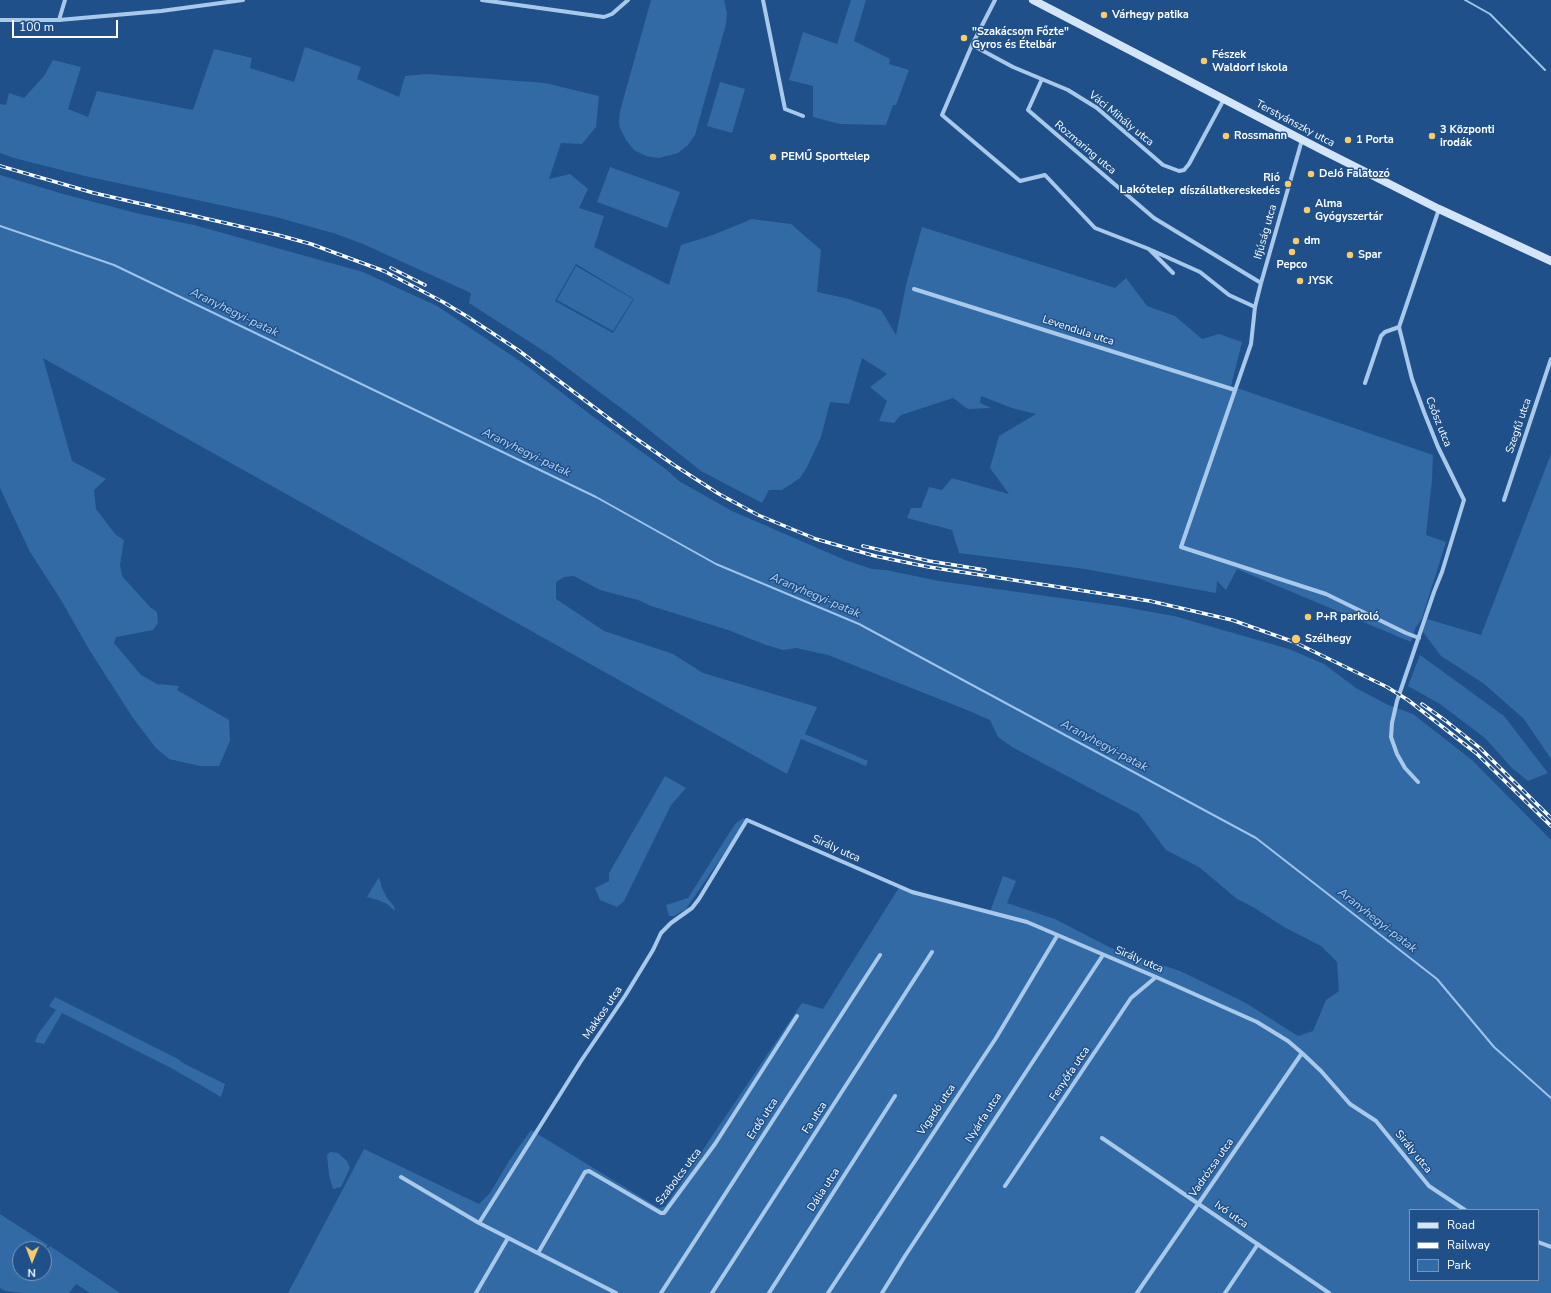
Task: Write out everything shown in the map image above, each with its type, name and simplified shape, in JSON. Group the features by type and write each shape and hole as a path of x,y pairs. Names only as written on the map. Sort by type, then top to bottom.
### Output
{"main road":[{"name":"Terstyánszky utca","path":"1033,0 1302,140 1440,209 1551,261"}],"street":[{"path":"59,20 65,0"},
{"path":"0,20 59,20 161,11 243,0"},
{"path":"482,0 604,17 612,14 628,0"},
{"path":"763,0 785,109 803,116"},
{"path":"995,0 972,45 942,115 1020,181 1045,175 1095,228 1149,248 1200,272 1229,295 1255,307"},
{"name":"Váci Mihály utca","path":"972,45 1013,67 1068,90 1097,108 1163,165 1179,171 1184,170 1189,164 1224,99"},
{"name":"Rozmaring utca","path":"1042,78 1028,110 1154,218 1261,283"},
{"name":"Ifjúság utca","path":"1302,140 1261,283 1255,307 1251,344 1181,548 1326,594 1419,638"},
{"path":"1365,383 1381,336 1385,332 1399,328 1440,209"},
{"path":"1149,248 1173,273"},
{"name":"Levendula utca","path":"914,289 1235,390"},
{"name":"Csősz utca","path":"1399,328 1412,378 1438,447 1464,500 1442,572 1398,700 1391,730 1391,737 1397,754 1405,768 1418,782"},
{"name":"Szegfű utca","path":"1504,500 1551,359"},
{"name":"Sirály utca","path":"747,820 912,892 1027,922 1156,977 1256,1022 1288,1042 1302,1053 1321,1071 1350,1104 1376,1121 1429,1186 1464,1209"},
{"name":"Makkos utca","path":"479,1223 581,1061 650,957 662,933 671,923 689,910 699,899 747,820"},
{"name":"Vigadó utca","path":"828,1293 996,1038 1057,936"},
{"name":"Fa utca","path":"712,1293 932,952"},
{"name":"Erdő utca","path":"661,1293 880,955"},
{"name":"Nyárfa utca","path":"882,1293 1103,955"},
{"name":"Fenyőfa utca","path":"1006,1186 1131,998 1156,977"},
{"name":"Szabolcs utca","path":"538,1253 585,1172 589,1171 664,1213 715,1144 797,1016"},
{"name":"Vadrózsa utca","path":"1137,1293 1302,1053"},
{"name":"Dália utca","path":"769,1293 895,1096"},
{"name":"Ivó utca","path":"1102,1138 1329,1293"},
{"path":"401,1178 479,1223 616,1293"},
{"path":"476,1293 508,1238"},
{"path":"1539,1242 1551,1247"},
{"path":"1225,1293 1258,1244"}],"green space":[{"path":"651,0 724,0 727,13 726,24 695,135 688,145 678,153 659,158 646,156 634,150 626,140 620,128 619,122 620,111"},
{"path":"851,0 866,0 854,41 890,59 889,64 909,70 896,105 893,105 886,125 840,124 813,117 813,86 789,80 803,32 837,44"},
{"path":"305,47 361,67 357,79 399,97 405,76 427,74 545,83 599,96 596,127 582,144 561,143 549,179 570,174 588,189 579,208 604,216 594,247 669,285 681,245 713,235 752,219 791,224 821,250 817,292 845,298 881,310 896,335 906,285 922,227 1115,288 1126,278 1147,306 1175,316 1202,339 1219,334 1242,342 1231,386 1433,455 1426,535 1446,542 1422,618 1415,629 1411,642 1237,569 1226,590 1217,581 1216,593 1085,569 959,553 952,530 907,518 911,508 921,508 929,487 942,490 952,478 1009,494 990,468 999,436 1036,414 1012,408 981,396 980,403 991,408 968,409 953,398 901,415 894,423 879,421 887,401 870,387 887,374 862,358 849,404 830,402 821,437 807,467 800,478 782,490 769,490 762,503 701,471 629,414 550,355 469,303 471,293 363,244 336,234 276,217 85,176 0,153 0,104 6,105 9,93 24,98 44,76 53,60 81,67 68,109 88,117 97,91 193,110 214,49 252,58 250,68 294,82","holes":["576,264 634,299 613,333 555,301"]},
{"path":"720,82 745,89 732,133 707,126"},
{"path":"610,167 680,192 667,228 597,202"},
{"path":"0,175 63,194 140,214 194,225 363,272 437,306 523,363 667,470 679,481 732,511 845,560 872,569 886,570 939,581 1118,606 1174,616 1289,649 1324,664 1356,688 1388,705 1413,714 1472,760 1551,840 1551,1293 288,1293 364,1149 479,1204 490,1193 509,1161 531,1130 659,1208 665,1206 802,1003 823,1009 900,886 912,892 990,912 1003,876 1016,881 1007,903 1055,919 1111,948 1180,971 1244,1002 1298,1036 1313,1031 1326,1000 1339,991 1337,962 1321,946 1284,927 1253,907 1237,899 1199,867 1166,850 1139,814 1012,747 998,737 990,720 828,655 796,648 783,650 766,645 728,630 651,606 638,600 600,590 574,576 564,577 556,582 556,599 604,631 673,654 703,673 817,707 805,734 868,761 866,766 801,739 787,774 43,358 72,461 106,479 94,490 96,509 116,535 124,540 120,565 122,576 150,607 157,612 158,623 153,630 116,637 114,643 141,675 157,684 179,686 177,690 229,720 230,741 219,766 200,766 169,759 156,748 133,718 90,651 61,600 30,552 0,488"},
{"path":"576,266 633,299 613,331 557,300"},
{"path":"1551,454 1551,759 1524,719 1483,683 1441,656 1423,632 1427,619 1481,635"},
{"path":"1420,655 1504,716 1548,773 1528,781 1512,768 1485,738 1440,704 1408,686"},
{"path":"665,776 686,788 671,805 624,901 617,907 600,900 595,888 609,881 609,873"},
{"path":"743,818 747,820 686,909 674,916 669,916 666,905 688,898 735,824"},
{"path":"379,877 382,888 387,898 394,906 395,911 387,904 367,897"},
{"path":"55,997 225,1084 221,1097 173,1069 62,1013 44,1044 35,1042 38,1034 56,1010 49,1006"},
{"path":"330,1152 338,1153 347,1161 350,1168 341,1187 333,1189 329,1175 327,1155"},
{"path":"0,1214 42,1241 12,1241 12,1281 52,1281 52,1247 120,1293 90,1293 76,1284 69,1293 23,1293 5,1291 0,1288"}],"waterway":[{"path":"1465,0 1490,14 1545,70"},
{"name":"Aranyhegyi-patak","path":"0,226 114,265 596,497 716,564 859,624 1256,838 1437,979 1494,1047 1551,1098"}],"railway":[{"path":"0,166 94,193 278,235 311,244 384,271 443,302 518,350 631,435 719,494 758,515 816,539 875,556 929,567 1150,601 1232,620 1294,642 1387,687 1408,700 1476,753 1551,826"},
{"path":"391,268 425,285"},
{"path":"863,546 929,561 985,570"},
{"path":"1422,704 1480,748 1551,818"}],"place":[{"name":"Várhegy patika","path":"1104,15"},
{"name":"\"Szakácsom Főzte\" Gyros és Ételbár","path":"964,38"},
{"name":"Fészek Waldorf Iskola","path":"1204,61"},
{"name":"Rossmann","path":"1226,136"},
{"name":"3 Központi irodák","path":"1432,136"},
{"name":"1 Porta","path":"1348,140"},
{"name":"PEMŰ Sporttelep","path":"773,157"},
{"name":"DeJó Falatozó","path":"1311,174"},
{"name":"Rió díszállatkereskedés","path":"1288,184"},
{"name":"Alma Gyógyszertár","path":"1307,210"},
{"name":"dm","path":"1296,241"},
{"name":"Pepco","path":"1292,252"},
{"name":"Spar","path":"1350,255"},
{"name":"JYSK","path":"1300,281"},
{"name":"P+R parkoló","path":"1308,617"},
{"name":"Szélhegy","path":"1296,639"}],"district":[{"name":"Lakótelep","path":"1147,190"}]}
